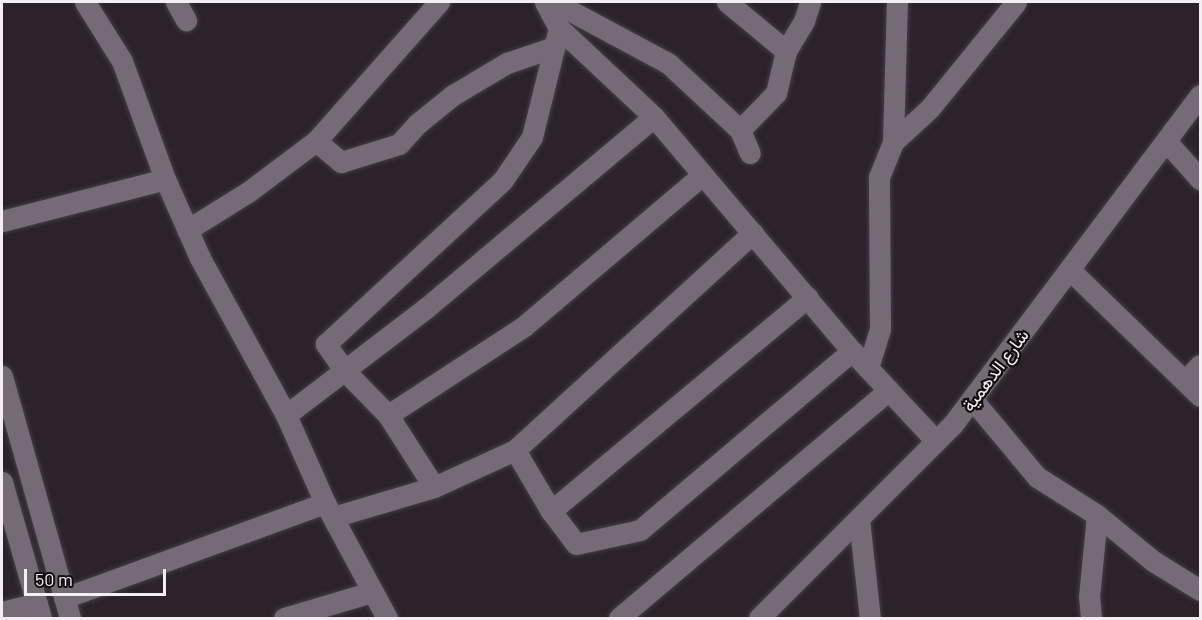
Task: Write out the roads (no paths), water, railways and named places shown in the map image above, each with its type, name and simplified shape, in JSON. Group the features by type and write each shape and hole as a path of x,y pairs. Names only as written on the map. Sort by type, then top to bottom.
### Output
{"street":[{"path":"86,2 122,61 165,179 187,230 286,415 329,510 387,618"},
{"path":"187,230 248,192 316,141 439,2"},
{"path":"545,2 557,37 654,117 852,351 936,441"},
{"path":"554,2 668,63 740,130 750,153"},
{"path":"727,2 786,51"},
{"path":"740,130 776,93 786,51 804,21 810,2"},
{"path":"868,368 880,329 879,177 893,142 897,2"},
{"path":"893,142 930,108 1016,2"},
{"path":"316,141 341,162 399,144 417,124 453,94 557,37"},
{"path":"434,487 388,415 344,370 326,344 503,180 526,146 557,37"},
{"name":"شارع الدهمية","path":"759,618 936,441 972,399 1071,271 1200,94"},
{"path":"286,415 426,308 654,117"},
{"path":"1167,142 1200,178"},
{"path":"388,415 523,327 702,175"},
{"path":"2,221 165,179"},
{"path":"64,598 329,510 434,487 514,450 753,233"},
{"path":"1071,271 1200,396"},
{"path":"551,512 807,297"},
{"path":"514,450 551,512 576,544 640,530 852,351"},
{"path":"1185,381 1200,365"},
{"path":"2,376 70,618"},
{"path":"619,618 889,390"},
{"path":"972,399 1037,477 1097,515 1153,561 1200,590"},
{"path":"2,482 6,511 39,611 2,612"},
{"path":"1091,618 1089,597 1097,515"},
{"path":"859,519 870,618"},
{"path":"284,618 372,592"}]}
